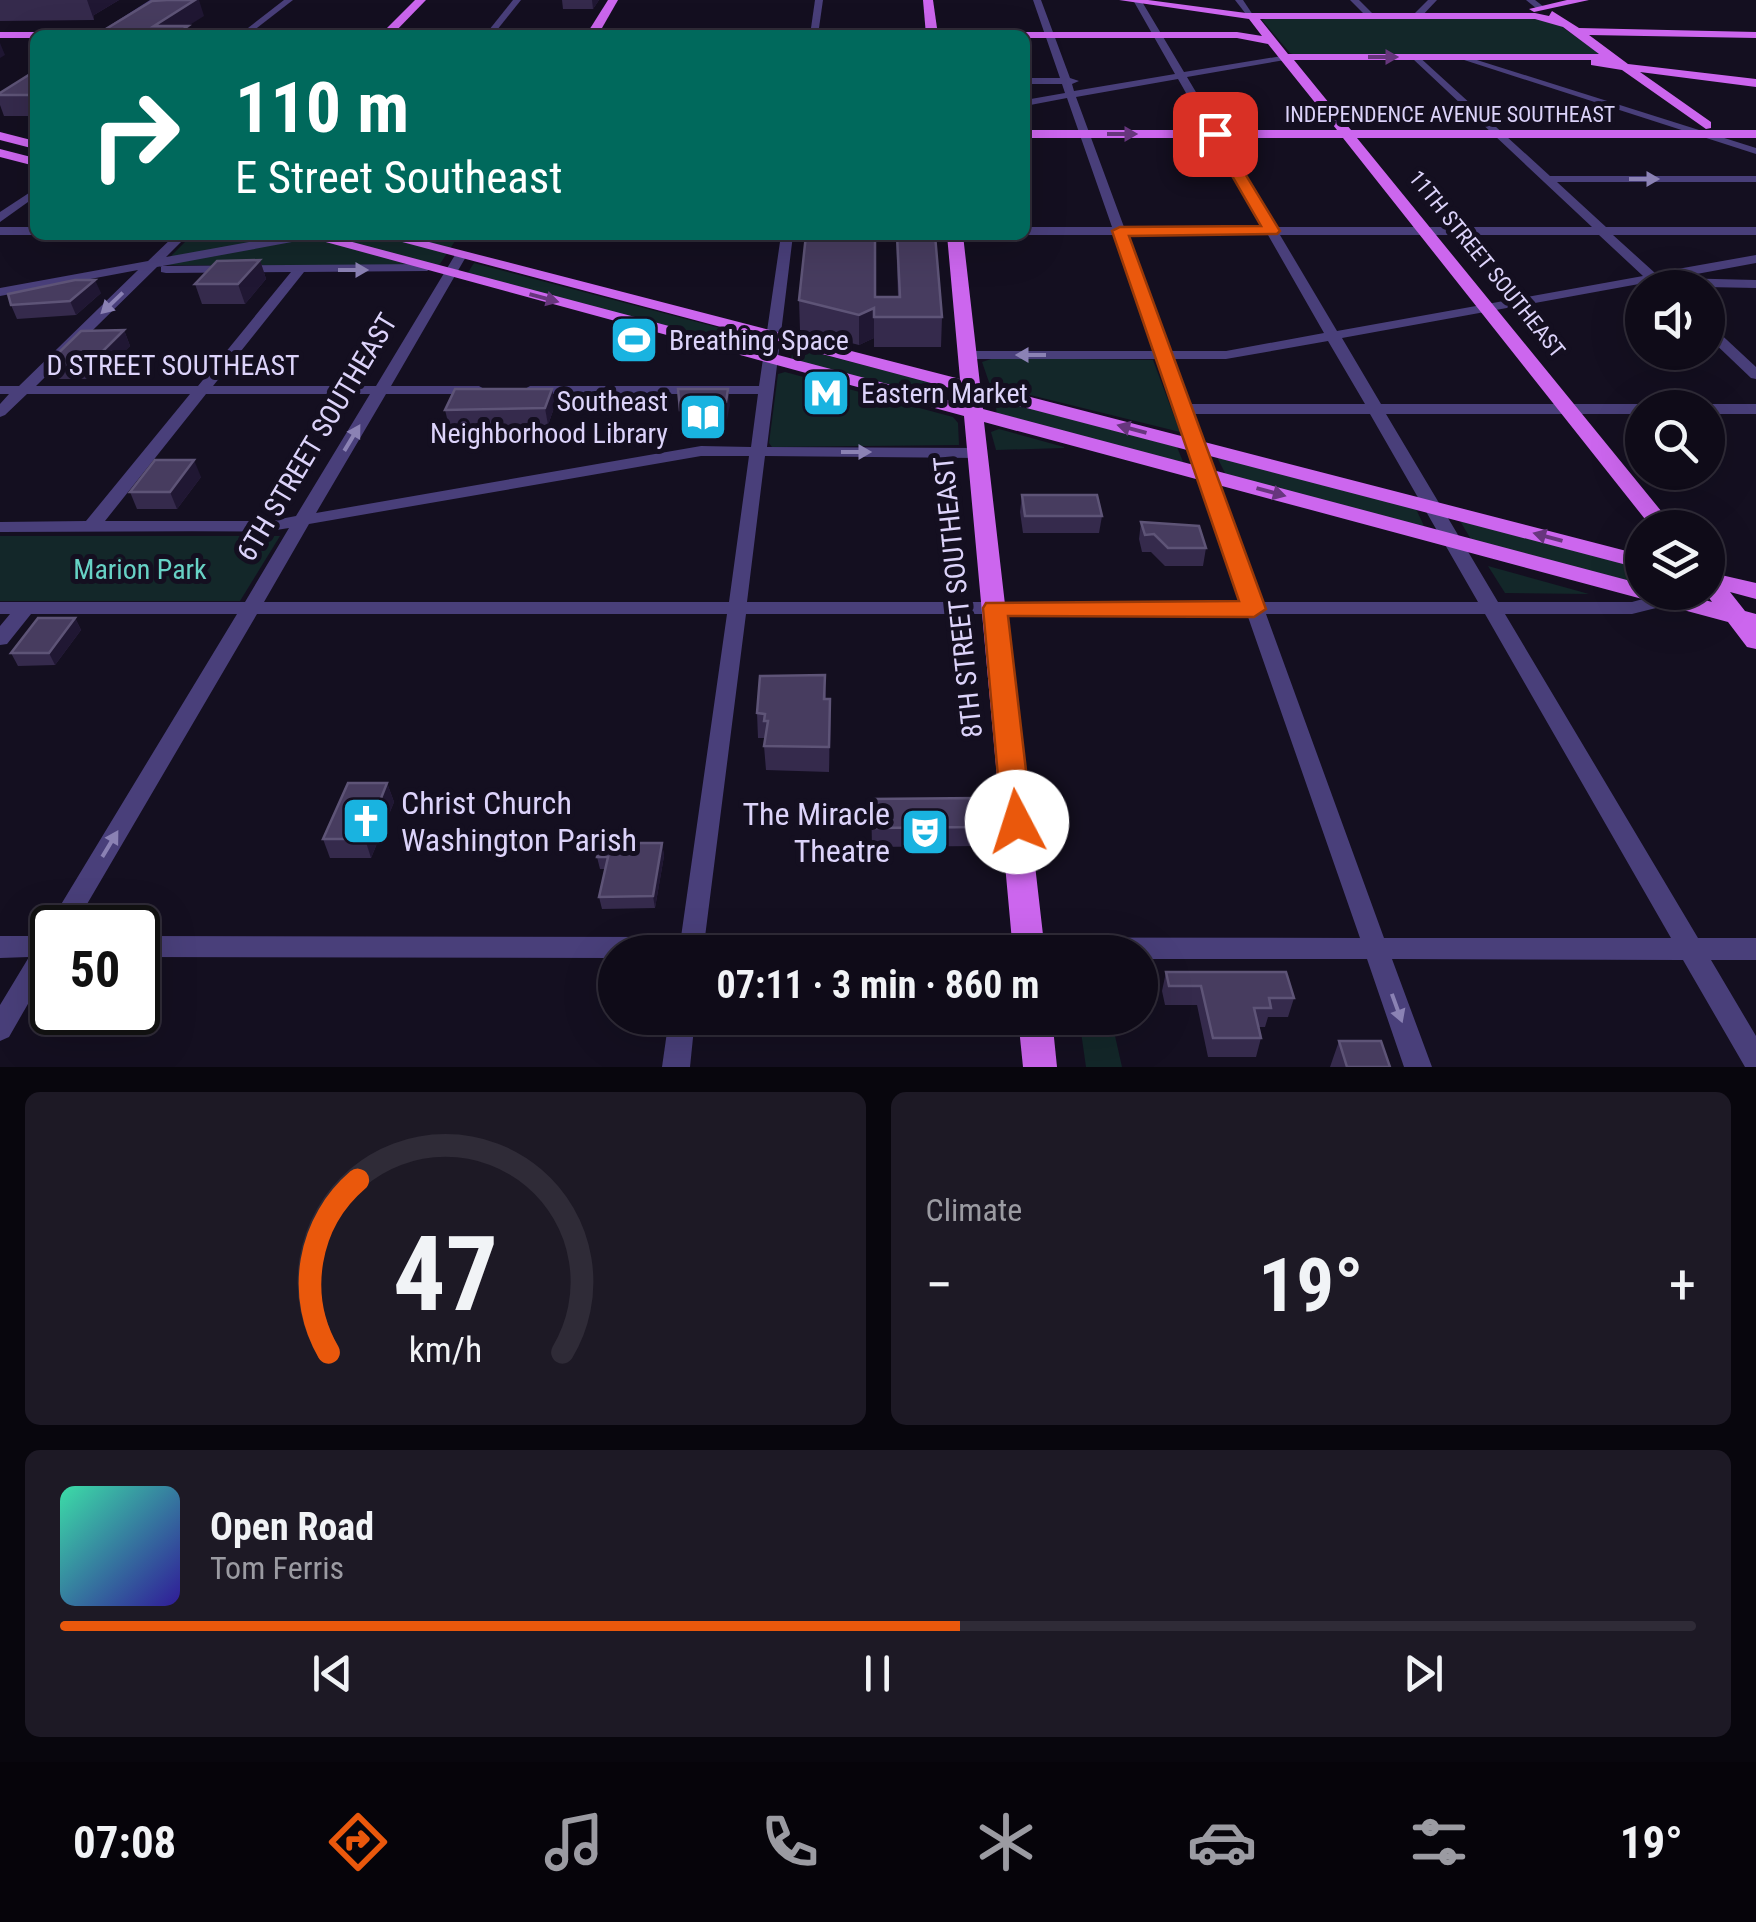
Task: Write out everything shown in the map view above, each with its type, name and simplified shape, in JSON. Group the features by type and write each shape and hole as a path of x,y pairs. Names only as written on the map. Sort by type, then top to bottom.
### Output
{"main road":[{"path":"391,30 421,0"},
{"path":"595,30 613,0"},
{"path":"928,0 931,30"},
{"path":"1124,0 1252,16 1538,16 1577,33 1600,37 1756,36"},
{"path":"1496,16 1535,3 1584,0"},
{"path":"1535,3 1626,67 1704,130"},
{"name":"11TH STREET SOUTHEAST","path":"1252,16 1650,510"},
{"path":"1577,33 1619,36"},
{"path":"0,35 30,35"},
{"path":"1030,35 1268,35"},
{"path":"1285,57 1612,57"},
{"path":"1552,57 1755,83"},
{"name":"INDEPENDENCE AVENUE SOUTHEAST","path":"1030,134 1704,130 1753,146"},
{"path":"1,141 30,135"},
{"path":"1,141 30,145"},
{"path":"1,141 30,159"},
{"path":"326,240 1625,587"},
{"path":"403,240 1625,558"},
{"name":"6TH STREET SOUTHEAST","path":"461,255 470,240"},
{"name":"8TH STREET SOUTHEAST","path":"956,240 1027,935"},
{"path":"419,265 461,255"},
{"path":"1725,584 1756,591"},
{"path":"1725,597 1746,619 1756,641"},
{"path":"1712,610 1746,619"},
{"path":"1037,1035 1040,1067"}],"street":[{"path":"107,30 156,0"},
{"path":"250,30 289,0"},
{"path":"492,30 517,0"},
{"path":"815,30 819,0"},
{"path":"1037,0 1418,1067"},
{"path":"1240,0 1252,16"},
{"path":"1354,0 1371,16"},
{"path":"1417,16 1433,0"},
{"path":"1138,1 1756,1061"},
{"path":"1030,102 1285,57"},
{"path":"1416,57 1643,270"},
{"path":"1464,57 1753,146"},
{"path":"1030,81 1131,84"},
{"path":"1546,179 1756,179"},
{"path":"0,218 30,196"},
{"path":"0,231 30,231"},
{"path":"1030,231 1756,233"},
{"path":"0,412 177,240"},
{"path":"0,292 281,240"},
{"path":"693,935 786,240"},
{"name":"6TH STREET SOUTHEAST","path":"74,905 461,255"},
{"path":"1711,270 1756,259"},
{"path":"152,264 171,269 300,270 419,265"},
{"path":"91,527 300,270"},
{"path":"1725,284 1756,284"},
{"path":"968,355 1226,355 1487,307 1625,288"},
{"path":"1725,346 1756,375"},
{"name":"D STREET SOUTHEAST","path":"0,390 496,390"},
{"path":"514,390 767,390"},
{"path":"1183,410 1625,409"},
{"path":"1725,409 1756,409"},
{"path":"0,527 257,527 701,450 977,453"},
{"path":"0,608 1625,608"},
{"path":"0,639 26,608"},
{"path":"0,947 30,943"},
{"path":"160,947 598,950"},
{"path":"1158,951 1756,949"},
{"name":"6TH STREET SOUTHEAST","path":"0,1029 30,979"},
{"path":"676,1067 680,1035"}],"green space":[{"path":"1536,17 1551,19 1600,54 1301,57 1290,53 1262,20"},
{"path":"187,240 456,240 438,267 162,265"},
{"path":"474,263 754,337 752,349 467,274"},
{"path":"793,347 945,386 945,401 791,360"},
{"path":"994,358 1153,360 1180,432 990,385 982,362"},
{"path":"785,372 953,417 958,423 959,445 772,447 769,443 778,374"},
{"path":"995,399 1177,447 1184,464 997,415"},
{"path":"999,429 1064,448 996,450 991,432"},
{"path":"1217,457 1416,509 1425,528 1226,475"},
{"path":"1460,521 1625,564 1625,582 1472,541"},
{"name":"Marion Park","path":"0,536 280,536 240,601 0,601"},
{"path":"1488,566 1589,594 1505,593"},
{"path":"1081,1035 1115,1035 1122,1067 1086,1067"}],"building":[{"path":"195,0 154,26 188,26 182,30 104,30 152,1"},
{"path":"30,74 30,95 0,93"},
{"path":"805,240 875,240 875,297 900,297 897,240 935,240 942,317 874,317 874,308 859,315 799,300"},
{"path":"260,260 238,284 195,284 217,261"},
{"path":"75,280 95,280 70,301 11,305 8,294"},
{"path":"124,330 100,354 82,363 48,363 81,331"},
{"path":"455,389 552,389 545,408 445,410"},
{"path":"678,389 728,389 726,402 680,410"},
{"path":"155,460 194,460 170,492 130,492"},
{"path":"1022,495 1097,495 1102,516 1025,516"},
{"path":"1141,522 1199,526 1206,548 1168,548 1154,534 1145,535"},
{"path":"38,618 75,618 49,653 11,653"},
{"path":"825,675 824,699 830,699 829,747 764,746 768,721 764,721 765,714 757,713 760,676"},
{"path":"348,783 387,783 365,839 323,839"},
{"path":"978,798 980,827 872,828 871,799"},
{"path":"600,843 662,843 653,896 599,897 608,857 597,857"},
{"path":"1166,972 1286,972 1294,998 1269,998 1271,1008 1254,1008 1261,1038 1213,1038 1201,986 1169,986"},
{"path":"1339,1041 1381,1041 1390,1067 1347,1067"}],"place":[{"name":"Breathing Space","path":"634,340"},
{"name":"Eastern Market","path":"826,393"},
{"name":"Southeast Neighborhood Library","path":"703,417"},
{"name":"Christ Church Washington Parish","path":"366,821"},
{"name":"The Miracle Theatre","path":"925,832"}],"route":[{"path":"1017,822 995,608 1254,609 1120,231 1272,231 1215,134"}]}
